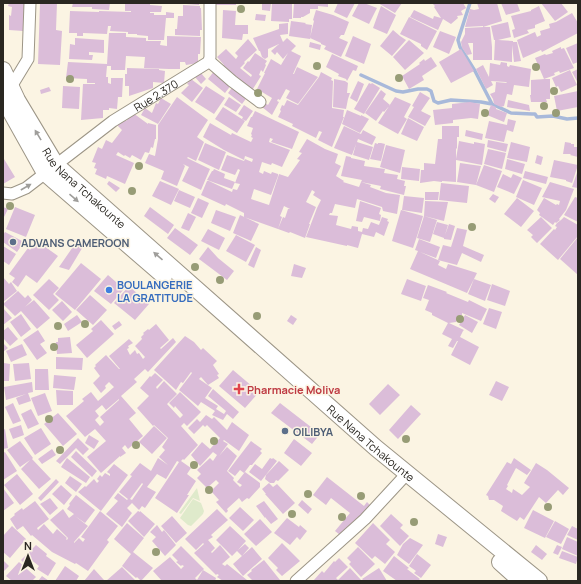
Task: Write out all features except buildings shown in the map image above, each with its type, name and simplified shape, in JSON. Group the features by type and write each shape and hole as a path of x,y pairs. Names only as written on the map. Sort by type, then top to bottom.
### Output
{"main road":[{"name":"Rue Nana Tchakounte","path":"3,70 7,93 50,169 402,480 521,578 539,581"},
{"name":"Rue Nana Tchakounte","path":"50,169 376,448 521,578"}],"street":[{"path":"7,93 28,59 30,3"},
{"path":"210,3 210,61 232,81 260,102"},
{"name":"Rue 2.370","path":"3,193 12,194 26,188 113,121 210,61"},
{"path":"296,581 365,519 402,480"}],"green space":[{"path":"197,488 200,501 193,498 181,514 179,513"},
{"path":"193,499 201,503 204,511 203,514 191,526 180,518"}],"waterway":[{"path":"470,3 458,40 460,47 475,71 492,104"},
{"path":"361,75 396,91 403,92 427,89 431,91 434,101 438,103 451,100 481,102 492,104 511,113 535,114 537,117 553,116 567,119 578,118"}],"place":[{"name":"ADVANS CAMEROON","path":"13,242"},
{"name":"BOULANGERIE LA GRATITUDE","path":"109,290"},
{"name":"Pharmacie Moliva","path":"239,389"},
{"name":"OILIBYA","path":"285,431"}]}
